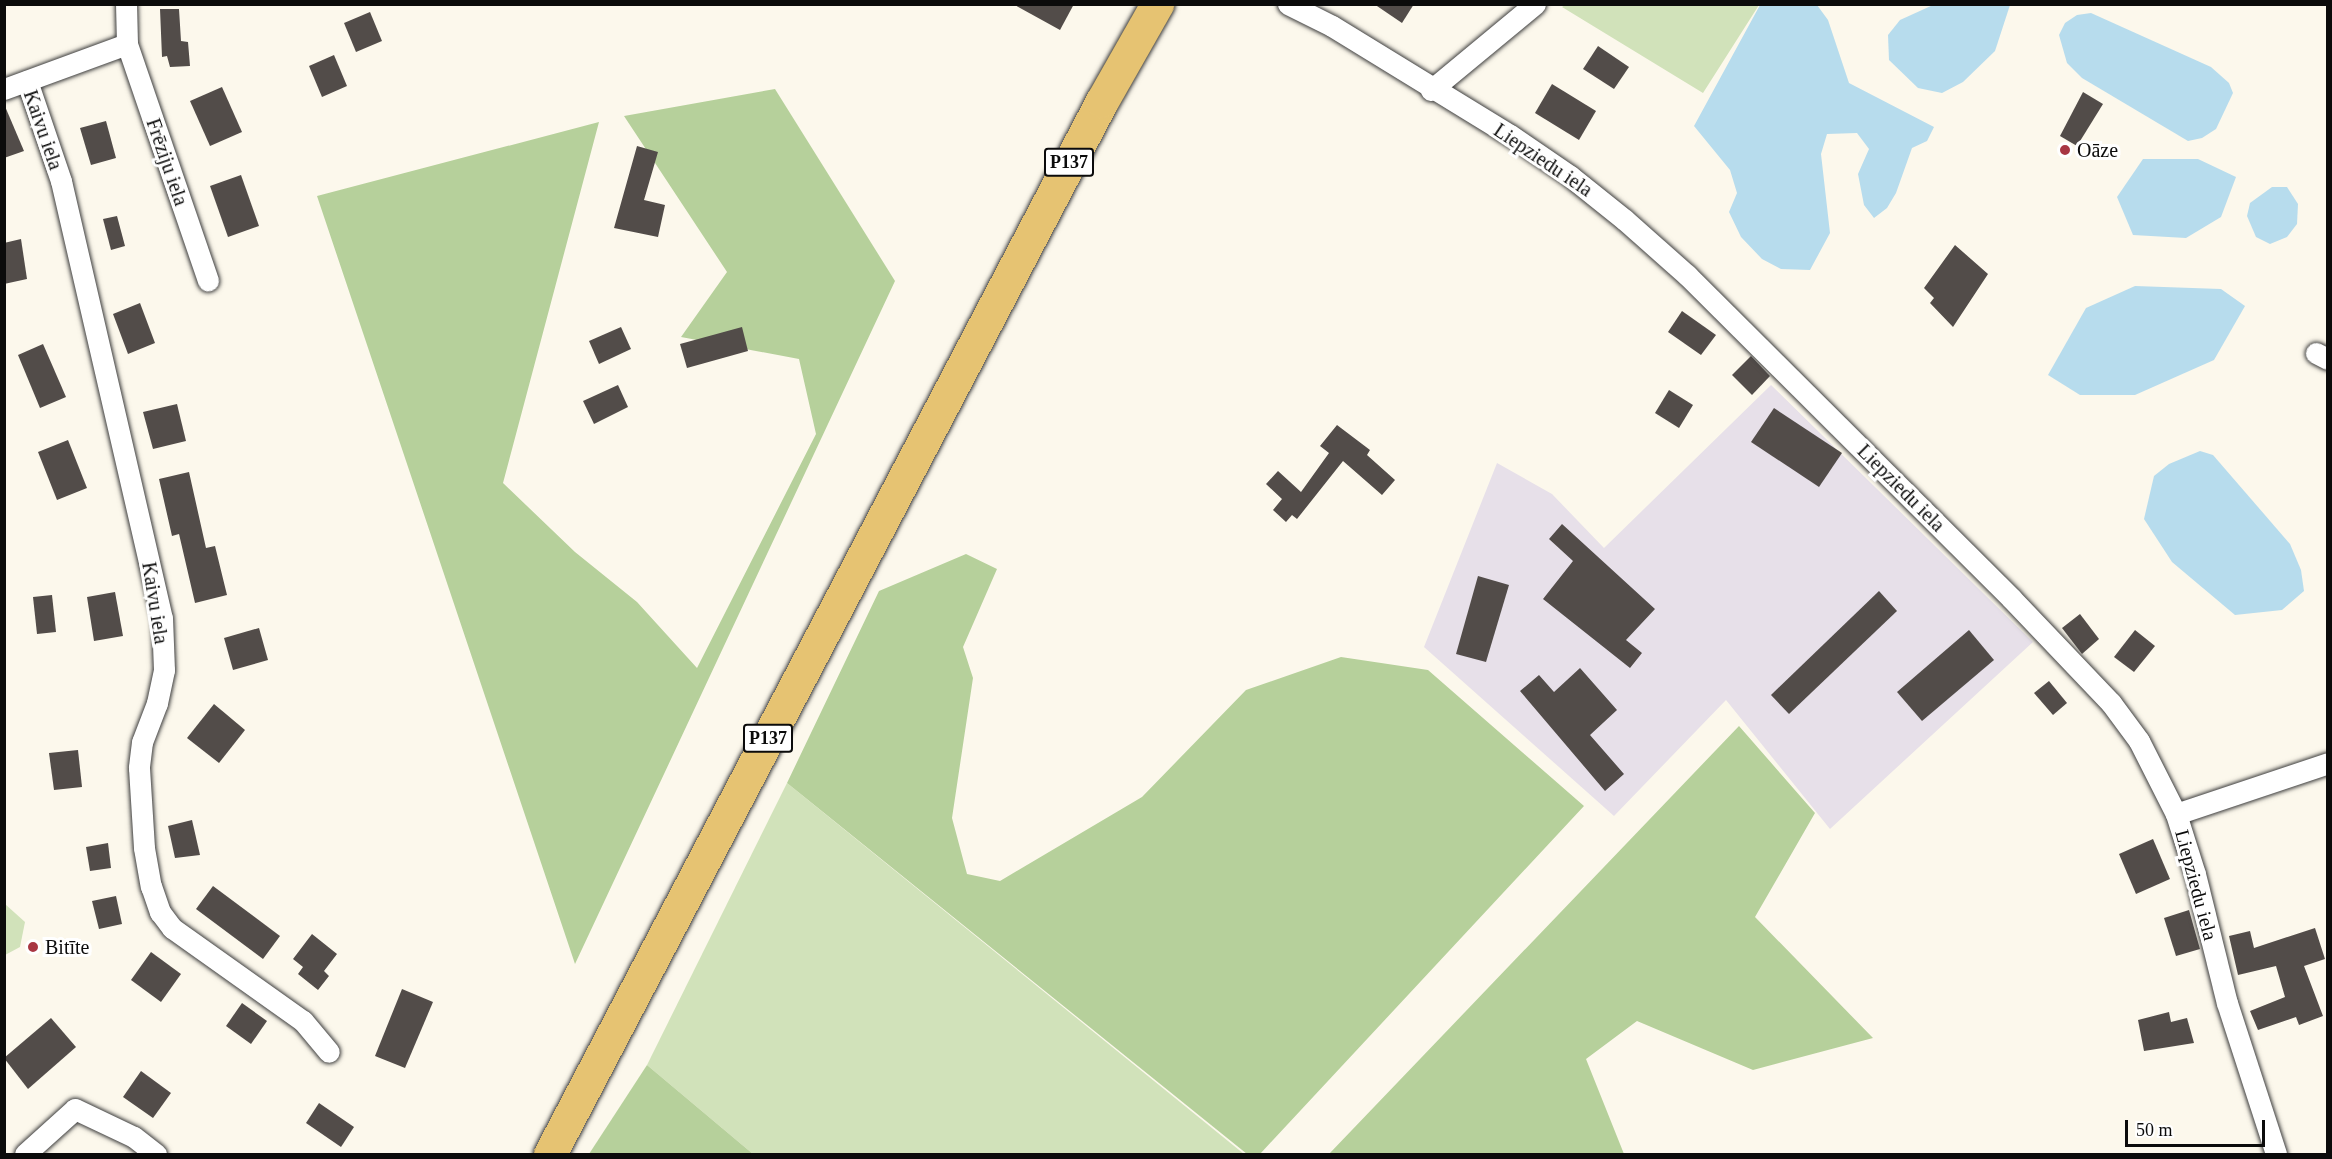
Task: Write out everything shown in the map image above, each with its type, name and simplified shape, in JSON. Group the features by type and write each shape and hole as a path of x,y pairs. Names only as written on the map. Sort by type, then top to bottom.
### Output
{"main road":[{"name":"P137","path":"550,1155 1090,122 1157,4"}],"street":[{"name":"Frēziju iela","path":"126,4 127,44 208,281"},
{"name":"Liepziedu iela","path":"1288,4 1332,26 1570,176 1687,275 2079,667 2139,741 2176,814 2195,874 2226,1003 2276,1155"},
{"path":"1431,90 1535,4"},
{"path":"4,89 127,44"},
{"name":"Kaivu iela","path":"27,81 61,181 162,618 164,670 157,703 142,742 139,768 143,836 151,886 160,912 172,928 303,1021 329,1052"},
{"path":"2176,814 2328,763"},
{"path":"25,1155 75,1109 134,1137 156,1155"}],"shaded area":[{"path":"1771,385 2033,642 1830,829 1726,700 1614,816 1424,647 1497,463 1552,494 1604,548"}],"green space":[{"path":"1565,5 1759,5 1703,93 1562,7"},
{"path":"775,89 895,281 575,964 317,196 599,122 503,483 575,552 637,602 697,668 816,434 799,359 681,337 727,272 624,116"},
{"path":"966,554 997,569 963,647 973,678 952,818 967,874 1000,881 1142,797 1246,690 1341,657 1428,670 1584,806 1260,1154 1247,1154 787,783 879,591"},
{"path":"1739,726 1815,813 1755,917 1873,1038 1753,1070 1637,1021 1586,1059 1624,1154 1329,1154"},
{"path":"787,783 1244,1154 753,1154 647,1065"},
{"path":"5,904 25,922 20,947 5,955"},
{"path":"647,1065 753,1154 589,1154"}],"water":[{"path":"1760,5 1817,5 1828,20 1849,83 1934,127 1927,141 1912,148 1896,193 1887,208 1874,218 1864,205 1858,174 1869,149 1857,133 1827,134 1821,154 1830,233 1810,270 1781,269 1762,259 1741,237 1729,212 1737,193 1730,170 1694,126"},
{"path":"1933,5 2010,5 1995,51 1963,82 1942,93 1918,88 1889,60 1888,35 1900,20"},
{"path":"2091,13 2211,67 2229,83 2233,93 2216,129 2202,138 2188,141 2082,78 2067,63 2059,35 2065,23 2077,15"},
{"path":"2143,159 2198,159 2236,177 2221,217 2186,238 2133,235 2117,197"},
{"path":"2272,187 2287,187 2298,204 2297,224 2287,237 2270,244 2256,237 2247,216 2250,203"},
{"path":"2135,286 2221,289 2245,306 2214,360 2135,395 2080,395 2048,375 2086,308"},
{"path":"2200,451 2213,455 2290,544 2301,570 2304,591 2282,610 2235,615 2172,562 2144,519 2154,476 2169,464"}],"building":[{"path":"1013,4 1074,4 1060,30"},
{"path":"1374,4 1414,4 1402,23"},
{"path":"160,9 179,9 181,41 188,42 190,66 170,67 167,56 162,57"},
{"path":"370,12 382,41 356,52 344,23"},
{"path":"1598,46 1629,67 1614,89 1583,69"},
{"path":"334,55 347,86 322,97 309,66"},
{"path":"1552,84 1596,111 1579,140 1535,113"},
{"path":"222,87 242,132 210,146 190,101"},
{"path":"2083,92 2103,104 2077,146 2060,136"},
{"path":"4,104 24,151 4,158"},
{"path":"106,121 116,158 91,165 80,128"},
{"path":"637,146 658,152 644,200 665,205 658,237 614,228"},
{"path":"241,175 259,226 228,237 210,186"},
{"path":"117,216 125,246 111,250 103,219"},
{"path":"21,239 27,279 4,284 4,243"},
{"path":"1955,245 1988,274 1953,327 1930,303 1934,298 1924,288"},
{"path":"140,303 155,343 128,354 113,314"},
{"path":"1682,311 1716,335 1701,355 1668,332"},
{"path":"621,327 631,349 599,364 589,341"},
{"path":"742,327 748,351 687,368 680,344"},
{"path":"43,344 66,397 40,408 18,355"},
{"path":"1751,356 1770,376 1752,395 1732,375"},
{"path":"618,385 628,407 594,424 583,401"},
{"path":"1669,390 1693,405 1679,428 1655,413"},
{"path":"177,404 186,441 153,449 143,412"},
{"path":"1774,408 1842,453 1819,487 1751,442"},
{"path":"1337,425 1370,450 1367,455 1395,480 1382,495 1343,461 1297,519 1292,515 1286,522 1273,510 1282,499 1266,484 1278,471 1301,492 1329,453 1320,446"},
{"path":"68,440 87,488 57,500 38,452"},
{"path":"189,472 206,548 215,546 227,595 195,603 179,534 172,536 159,479"},
{"path":"1562,524 1655,609 1626,640 1642,653 1630,668 1543,599 1573,561 1549,539"},
{"path":"1478,576 1509,585 1486,662 1456,654"},
{"path":"1879,591 1897,611 1789,714 1771,695"},
{"path":"115,592 123,636 94,641 87,597"},
{"path":"52,595 56,632 37,634 33,597"},
{"path":"2080,614 2099,639 2082,654 2062,628"},
{"path":"259,628 268,660 233,670 224,638"},
{"path":"1969,630 1994,660 1922,721 1897,692"},
{"path":"2135,630 2155,646 2134,672 2114,657"},
{"path":"1580,668 1617,710 1590,735 1624,774 1605,791 1520,691 1539,675 1554,692"},
{"path":"2049,681 2067,703 2053,715 2034,693"},
{"path":"214,704 245,730 219,763 187,738"},
{"path":"78,750 82,787 54,790 49,753"},
{"path":"192,820 200,855 175,858 168,826"},
{"path":"2153,839 2170,879 2136,894 2119,854"},
{"path":"108,843 111,868 90,871 86,847"},
{"path":"213,886 280,936 263,959 196,909"},
{"path":"116,896 122,924 99,929 92,901"},
{"path":"2189,910 2200,949 2176,956 2164,918"},
{"path":"2315,928 2325,959 2304,966 2323,1016 2299,1025 2296,1017 2258,1030 2250,1011 2285,997 2276,966 2238,975 2229,936 2250,931 2254,948"},
{"path":"312,934 337,954 324,971 329,976 318,990 298,974 303,967 293,959"},
{"path":"151,952 181,974 161,1002 131,980"},
{"path":"402,989 433,1002 405,1068 375,1056"},
{"path":"242,1003 267,1021 251,1044 226,1026"},
{"path":"2169,1012 2171,1022 2187,1018 2194,1043 2144,1051 2138,1020"},
{"path":"51,1018 76,1047 28,1089 4,1058"},
{"path":"141,1071 171,1093 153,1118 123,1097"},
{"path":"319,1103 354,1127 341,1147 306,1123"}],"place":[{"name":"Oāze","path":"2065,150"},
{"name":"Bitīte","path":"33,947"}]}
